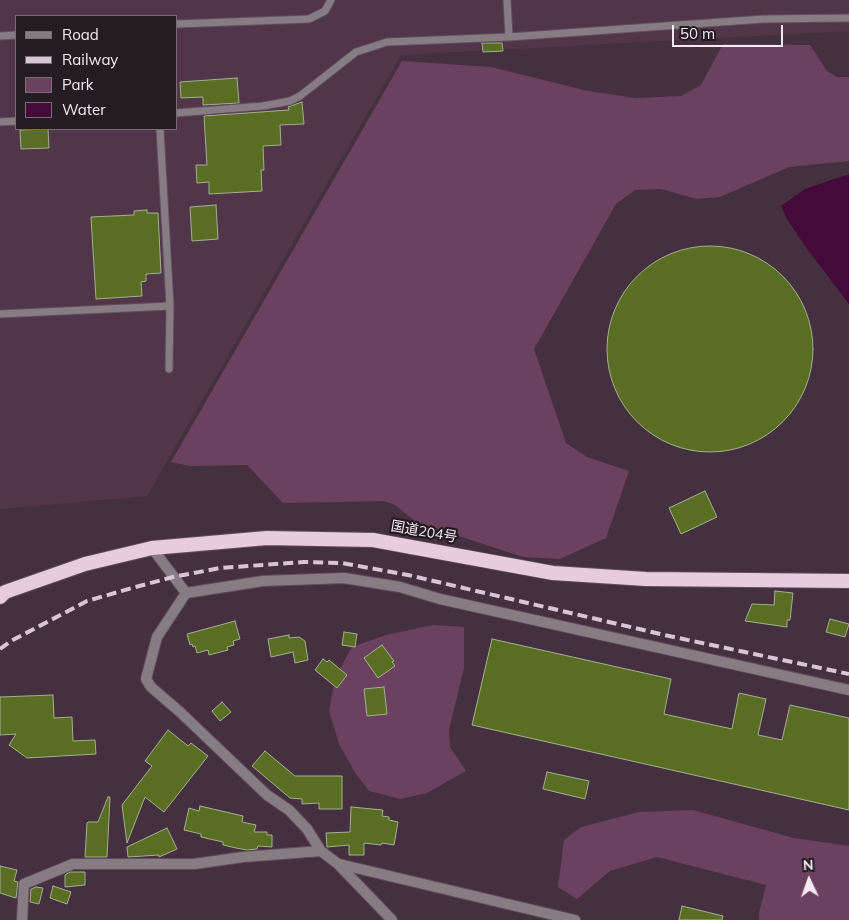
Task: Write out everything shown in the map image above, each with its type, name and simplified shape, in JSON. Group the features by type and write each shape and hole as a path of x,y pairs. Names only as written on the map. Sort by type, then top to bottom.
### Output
{"highway":[{"name":"国道204号","path":"0,597 5,592 85,564 152,548 267,538 373,540 552,573 646,580 849,581"}],"street":[{"path":"152,548 186,593"},
{"path":"392,920 338,864 321,851 307,829 289,810 267,795 180,712 150,687 146,679 157,637 186,593 263,581 344,578 400,587 449,601 849,690"},
{"path":"22,920 24,884 73,864 194,864 243,857 321,851"},
{"path":"338,864 575,920"}],"lane":[{"path":"178,24 309,19 325,11 331,0"},
{"path":"507,0 509,37"},
{"path":"178,113 263,106 290,101 300,96 356,52 387,42 509,37 755,19 849,18"},
{"path":"0,36 15,34"},
{"path":"0,122 15,122"},
{"path":"160,130 170,306 170,369"},
{"path":"0,314 170,306"}],"shaded area":[{"path":"0,0 849,0 849,31 401,55 147,496 0,509"}],"green space":[{"path":"723,44 810,45 827,71 837,77 849,77 849,161 789,167 720,197 697,199 661,189 635,190 616,204 534,349 566,443 587,457 629,471 606,538 560,559 523,557 416,522 395,505 384,501 283,503 247,465 190,466 171,462 402,61 491,67 588,91 635,98 681,96 701,85"},
{"path":"433,625 464,627 464,668 449,730 450,747 466,771 427,793 400,799 369,791 356,774 339,744 329,710 336,676 352,647 386,635"},
{"path":"693,810 794,838 849,846 849,920 759,920 766,885 657,857 610,871 577,899 558,887 564,840 581,827 639,812"}],"water":[{"path":"849,174 849,304 805,246 787,219 781,206 805,189"}],"building":[{"path":"482,43 502,43 503,51 483,52"},
{"path":"237,78 239,103 203,105 203,97 181,98 180,82"},
{"path":"302,102 304,124 280,125 281,145 263,146 264,170 261,170 262,191 209,194 209,182 197,183 196,165 207,165 204,116 289,110 288,107"},
{"path":"20,130 48,130 49,148 21,149"},
{"path":"216,205 218,239 192,241 190,207"},
{"path":"147,210 147,213 158,213 161,273 146,274 146,281 141,282 142,296 96,299 91,217 134,215 134,211"},
{"path":"710,246 730,248 749,254 783,276 805,310 811,329 813,349 811,369 805,388 783,422 749,444 730,450 710,452 690,450 671,444 637,422 615,388 609,369 607,349 609,329 615,310 637,276 671,254 690,248"},
{"path":"705,491 717,517 681,534 669,508"},
{"path":"775,591 793,593 790,620 787,620 787,627 745,621 752,604 774,605"},
{"path":"830,619 849,624 845,637 826,632"},
{"path":"235,621 240,639 233,641 234,645 227,647 228,650 209,655 208,650 197,653 195,646 190,645 187,634"},
{"path":"344,632 357,634 355,647 342,645"},
{"path":"289,635 289,638 299,637 305,641 308,660 295,663 293,652 271,657 268,639"},
{"path":"492,639 671,679 664,714 732,729 739,693 766,699 758,735 782,740 790,705 849,718 849,810 472,725"},
{"path":"382,645 394,661 392,662 395,666 378,678 364,658"},
{"path":"323,659 327,662 329,660 347,675 337,688 315,670"},
{"path":"384,687 387,714 367,716 364,689"},
{"path":"53,695 54,718 72,717 73,741 95,740 96,754 27,758 9,745 16,734 0,735 0,697"},
{"path":"222,702 231,712 220,721 212,711"},
{"path":"168,730 188,746 191,743 208,756 164,812 145,797 127,843 122,805 152,766 145,761"},
{"path":"265,751 295,776 342,776 342,809 319,809 319,803 302,804 302,799 290,798 252,766"},
{"path":"547,772 589,781 585,799 543,789"},
{"path":"108,797 110,797 107,857 85,857 87,823 98,822"},
{"path":"200,806 243,816 242,822 256,825 254,832 267,832 267,835 272,835 272,847 258,846 257,849 247,850 236,848 223,845 223,842 201,837 201,834 184,830 189,808 199,811"},
{"path":"351,807 383,810 382,816 389,817 389,820 398,822 394,845 364,843 364,855 349,855 349,845 327,847 326,833 350,832"},
{"path":"167,828 177,849 159,857 159,855 128,857 127,847"},
{"path":"0,866 17,870 14,881 18,882 16,898 0,893"},
{"path":"70,872 85,872 85,885 65,887 65,875"},
{"path":"53,886 71,892 67,904 50,898"},
{"path":"36,887 43,888 39,904 30,902 31,889"},
{"path":"682,906 723,916 722,920 679,920"}],"railway":[{"path":"0,649 11,641 87,601 173,577 220,568 304,562 342,563 408,575 669,636 849,674"}]}
